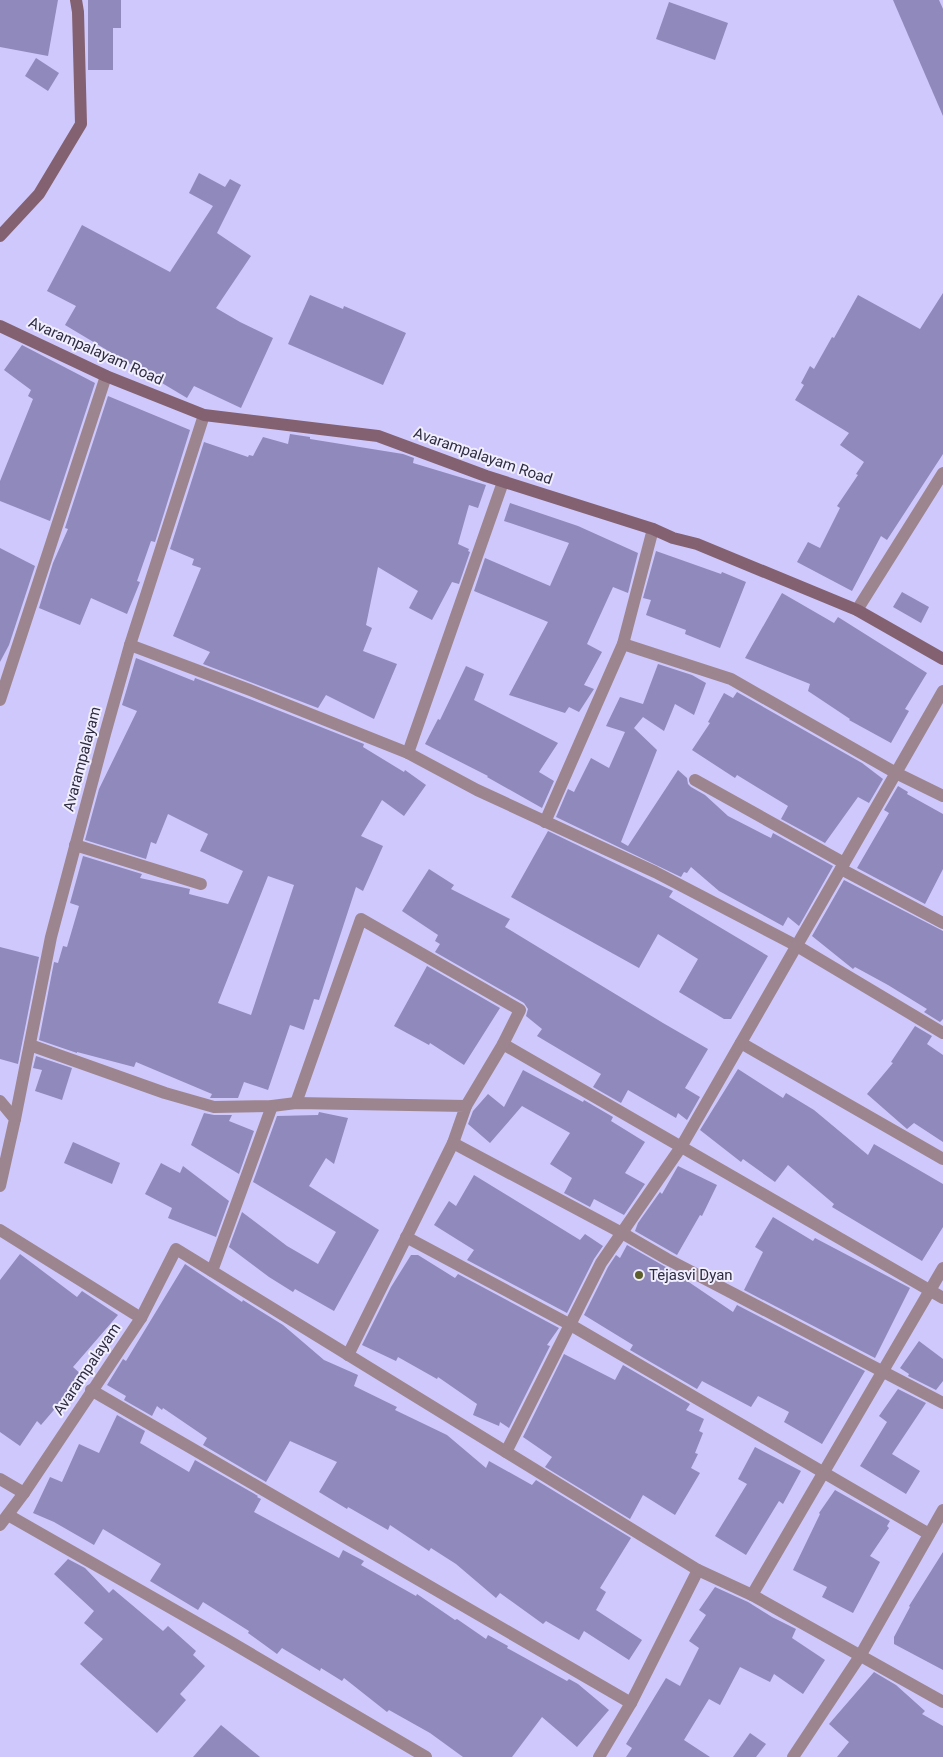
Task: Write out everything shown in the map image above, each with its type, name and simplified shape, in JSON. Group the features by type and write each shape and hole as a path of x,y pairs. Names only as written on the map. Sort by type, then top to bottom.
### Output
{"street":[{"path":"0,236 39,194 81,124 78,12 76,0"},
{"name":"Avarampalayam Road","path":"0,326 106,376 204,415 378,436 503,482 653,529 673,538 697,544 857,610 943,659"},
{"path":"0,700 106,376"},
{"name":"Avarampalayam","path":"0,1186 51,937 75,845 130,645 204,415"},
{"path":"857,610 943,473"},
{"path":"408,753 503,482"},
{"path":"545,822 623,644 653,529"},
{"path":"623,644 731,679 896,772 943,796"},
{"path":"130,645 250,690 408,753 477,790 655,872 797,946 943,1033"},
{"path":"506,1452 569,1324 602,1263 681,1147 943,691"},
{"path":"695,780 943,923"},
{"path":"75,845 201,884"},
{"path":"296,1103 361,919 520,1010 503,1044 466,1106 452,1143 348,1355"},
{"path":"741,1043 943,1159"},
{"path":"503,1044 943,1298"},
{"path":"30,1045 164,1093 214,1107 272,1106 296,1103 466,1106"},
{"path":"0,1101 14,1119"},
{"path":"212,1271 272,1106"},
{"path":"452,1143 622,1233 667,1259 943,1403"},
{"name":"Avarampalayam","path":"0,1230 141,1318 4,1520"},
{"path":"406,1237 569,1324 929,1534"},
{"path":"141,1318 176,1249 698,1570 752,1596 943,1702"},
{"path":"752,1596 943,1268"},
{"path":"91,1390 631,1703"},
{"path":"0,1479 24,1493"},
{"path":"793,1757 860,1656 943,1510"},
{"path":"4,1520 227,1640 426,1757"},
{"path":"599,1757 631,1703 698,1570"}],"building":[{"path":"0,0 58,0 48,56 0,47"},
{"path":"88,0 121,0 121,28 113,28 113,70 88,70"},
{"path":"893,0 939,0 943,9 943,116"},
{"path":"669,2 728,23 715,60 656,39"},
{"path":"36,58 59,73 48,91 25,76"},
{"path":"199,173 225,187 230,179 241,185 217,233 251,256 216,308 273,338 241,408 194,386 187,398 65,325 76,306 47,291 82,225 170,272 213,206 189,193"},
{"path":"943,293 943,454 887,540 881,536 852,591 797,562 808,542 820,548 840,508 837,506 858,475 856,474 864,462 840,445 849,433 795,400 804,385 801,383 810,366 814,369 858,295 920,329"},
{"path":"310,295 343,309 344,306 406,333 383,385 288,344"},
{"path":"22,345 95,383 50,521 0,501 0,481 33,399 28,396 31,390 4,370"},
{"path":"108,396 190,430 155,542 151,541 137,581 140,582 127,614 91,598 80,625 39,608 53,563 68,529 65,528"},
{"path":"290,434 403,454 414,458 413,463 486,485 478,508 469,505 458,544 469,549 468,551 470,552 459,584 452,582 432,620 409,608 418,591 378,567 366,625 372,628 363,651 397,664 374,719 326,695 318,708 203,664 210,652 173,636 201,568 192,565 194,559 170,549 204,442 248,457 249,455 253,456 263,437 288,444"},
{"path":"510,503 578,526 638,553 628,593 613,587 587,644 602,652 584,685 594,689 579,712 569,707 565,713 509,695 548,622 474,591 485,558 550,586 569,543 504,521"},
{"path":"0,548 35,566 9,645 0,662"},
{"path":"656,551 721,574 722,572 746,582 720,648 685,634 686,630 646,615 651,600 643,598"},
{"path":"902,592 929,607 921,623 893,607"},
{"path":"782,593 834,623 838,617 927,673 905,709 909,711 891,743 849,720 808,691 810,684 745,658"},
{"path":"136,658 194,681 195,678 364,744 363,747 404,772 405,770 426,785 404,816 382,800 361,836 383,846 363,891 356,887 319,1000 314,999 304,1030 290,1025 268,1090 244,1082 238,1098 210,1098 212,1094 136,1062 134,1067 77,1053 39,1040 54,962 58,963 63,946 67,947 79,906 70,903 83,856 142,874 140,878 190,889 189,894 228,904 243,871 200,851 208,834 168,814 156,844 151,842 146,859 85,840 99,789 137,711 122,705","holes":["268,876 294,885 251,1015 218,1003"]},
{"path":"658,664 692,675 706,683 694,715 675,704 664,731 643,717 634,728 657,750 621,842 628,846 678,770 687,778 688,784 691,787 705,795 728,816 771,838 773,833 833,866 799,926 788,917 783,926 719,891 691,867 681,877 556,817 568,789 574,792 591,758 609,768 625,732 606,726 620,697 643,704"},
{"path":"466,666 484,674 474,700 558,743 539,772 554,781 542,808 488,776 425,744 438,719 440,720"},
{"path":"737,692 862,763 883,779 869,803 858,797 825,843 781,819 788,806 737,775 735,778 692,750 710,723 708,722 724,693 733,698"},
{"path":"898,786 908,792 907,794 943,814 943,869 925,904 857,868 889,813 884,810"},
{"path":"548,831 673,891 669,897 768,956 731,1019 724,1019 679,992 698,959 658,934 639,968 511,897"},
{"path":"429,869 454,885 451,889 510,919 505,927 708,1049 685,1088 700,1097 687,1120 678,1113 676,1118 628,1090 621,1103 593,1087 601,1074 537,1036 542,1029 526,1016 528,1009 524,1003 435,952 440,944 435,941 438,935 402,911"},
{"path":"844,880 943,931 943,1019 940,1022 924,1012 927,1009 888,985 855,967 853,969 812,936"},
{"path":"0,947 39,957 18,1064 0,1059"},
{"path":"427,966 500,1008 464,1065 430,1043 429,1045 394,1026"},
{"path":"915,1026 932,1036 927,1044 943,1055 943,1142 914,1123 907,1129 867,1094 893,1063 891,1062"},
{"path":"36,1056 72,1068 62,1100 35,1091 42,1070 33,1068"},
{"path":"738,1069 783,1098 786,1093 814,1110 868,1155 874,1144 943,1184 943,1227 922,1261 832,1207 834,1204 788,1165 775,1182 743,1159 741,1162 700,1130"},
{"path":"523,1070 583,1102 584,1100 613,1117 611,1121 645,1142 625,1173 645,1184 624,1215 594,1199 590,1207 564,1193 572,1178 550,1164 570,1133 522,1106 490,1143 468,1124 473,1111 488,1094 504,1107"},
{"path":"319,1112 348,1118 334,1164 326,1158 309,1186 379,1230 334,1311 295,1289 293,1292 269,1277 229,1247 242,1212 287,1246 318,1264 336,1232 253,1182 277,1116 318,1115"},
{"path":"204,1113 232,1115 229,1121 254,1131 239,1174 191,1145"},
{"path":"73,1142 120,1163 112,1184 64,1163"},
{"path":"161,1163 180,1173 183,1166 229,1201 216,1237 168,1218 172,1208 145,1194"},
{"path":"678,1166 717,1185 702,1216 700,1215 677,1255 635,1231 638,1223 660,1192 662,1194"},
{"path":"474,1175 580,1240 585,1234 603,1246 594,1259 567,1313 467,1260 474,1250 434,1225 449,1201 456,1206"},
{"path":"773,1217 813,1241 815,1238 910,1288 875,1358 744,1290 763,1252 755,1247"},
{"path":"627,1245 671,1270 733,1312 737,1305 865,1371 822,1444 784,1422 789,1412 758,1396 751,1407 702,1381 697,1389 630,1350 633,1345 584,1315 608,1267 616,1255 620,1258"},
{"path":"20,1254 77,1297 82,1291 118,1315 73,1367 83,1376 41,1425 37,1421 20,1446 0,1432 0,1280"},
{"path":"411,1255 418,1255 455,1278 458,1274 559,1328 547,1345 550,1346 509,1428 500,1422 499,1426 473,1415 477,1404 438,1377 437,1379 398,1357 396,1361 362,1345 391,1287"},
{"path":"185,1264 242,1302 243,1300 283,1325 324,1360 358,1375 354,1386 397,1407 395,1410 447,1435 486,1468 489,1461 532,1485 536,1480 631,1538 600,1588 606,1592 596,1610 642,1640 629,1660 584,1631 579,1640 546,1621 543,1624 500,1593 496,1598 456,1564 431,1548 429,1551 390,1525 388,1530 319,1492 337,1462 290,1441 266,1482 203,1445 207,1438 163,1408 162,1410 157,1406 152,1416 124,1400 126,1396 107,1385 123,1359 126,1361"},
{"path":"919,1341 943,1359 943,1381 936,1390 908,1376 909,1374 900,1368"},
{"path":"564,1354 615,1380 623,1365 690,1404 686,1410 704,1419 699,1431 703,1433 695,1453 698,1454 691,1468 700,1473 675,1515 643,1495 630,1519 545,1467 552,1457 523,1437"},
{"path":"898,1389 926,1403 892,1454 920,1471 906,1494 860,1466 887,1422 879,1416"},
{"path":"117,1415 145,1431 140,1443 189,1472 195,1460 258,1496 261,1499 254,1512 339,1558 343,1550 364,1561 361,1565 416,1596 417,1594 486,1639 488,1635 508,1646 507,1648 567,1681 569,1679 578,1684 609,1710 577,1747 542,1717 512,1757 463,1757 430,1733 389,1710 387,1712 344,1678 342,1681 321,1668 320,1671 282,1648 277,1654 248,1633 249,1631 203,1602 198,1610 150,1581 161,1564 103,1529 94,1545 54,1522 33,1513 50,1477 62,1482 79,1444 99,1453"},
{"path":"755,1447 801,1471 783,1504 779,1501 746,1555 715,1536 747,1484 738,1479"},
{"path":"835,1490 890,1521 887,1526 889,1528 870,1556 880,1562 853,1613 822,1597 827,1587 793,1570 819,1513"},
{"path":"943,1552 943,1670 894,1644 894,1637 909,1606"},
{"path":"68,1559 85,1568 109,1593 113,1589 163,1631 168,1626 196,1651 193,1655 205,1666 180,1694 186,1700 157,1733 80,1664 103,1639 84,1623 94,1611 54,1574"},
{"path":"715,1587 748,1602 796,1629 792,1638 825,1660 803,1694 774,1674 770,1682 740,1667 720,1705 709,1699 684,1740 710,1757 626,1757 632,1748 626,1744 666,1678 680,1686 699,1648 689,1641 706,1615 699,1610"},
{"path":"874,1672 896,1685 925,1711 922,1714 943,1726 943,1757 837,1757 849,1742 829,1724"},
{"path":"221,1725 260,1757 193,1757"},
{"path":"750,1733 766,1744 756,1757 733,1757"}],"place":[{"name":"Tejasvi Dyan","path":"639,1275"}]}
